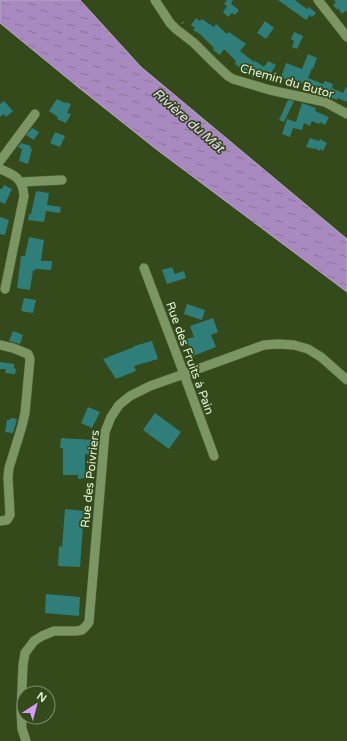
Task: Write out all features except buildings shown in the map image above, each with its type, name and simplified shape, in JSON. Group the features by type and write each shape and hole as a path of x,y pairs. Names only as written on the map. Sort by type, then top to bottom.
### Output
{"street":[{"name":"Chemin du Butor","path":"155,0 176,30 194,43 228,76 270,90 325,102 347,114"},
{"path":"318,0 347,37"},
{"path":"0,161 35,114"},
{"path":"0,169 17,177 24,188 24,196 4,271 5,289"},
{"path":"21,182 62,180"},
{"name":"Rue des Fruits à Pain","path":"144,268 214,456"},
{"path":"0,345 28,354 30,359 25,413 9,468 10,515 7,520 0,521"},
{"name":"Rue des Poivriers","path":"26,741 22,729 20,711 25,653 34,641 42,636 54,631 76,632 82,630 89,622 105,432 111,417 119,405 130,396 150,386 264,345 294,345 308,349 321,356 347,380"}],"path":[{"path":"174,33 185,20"}],"water":[{"name":"Rivière du Mât","path":"0,0 80,0 141,67 347,239 347,292 156,149 0,23"}]}
